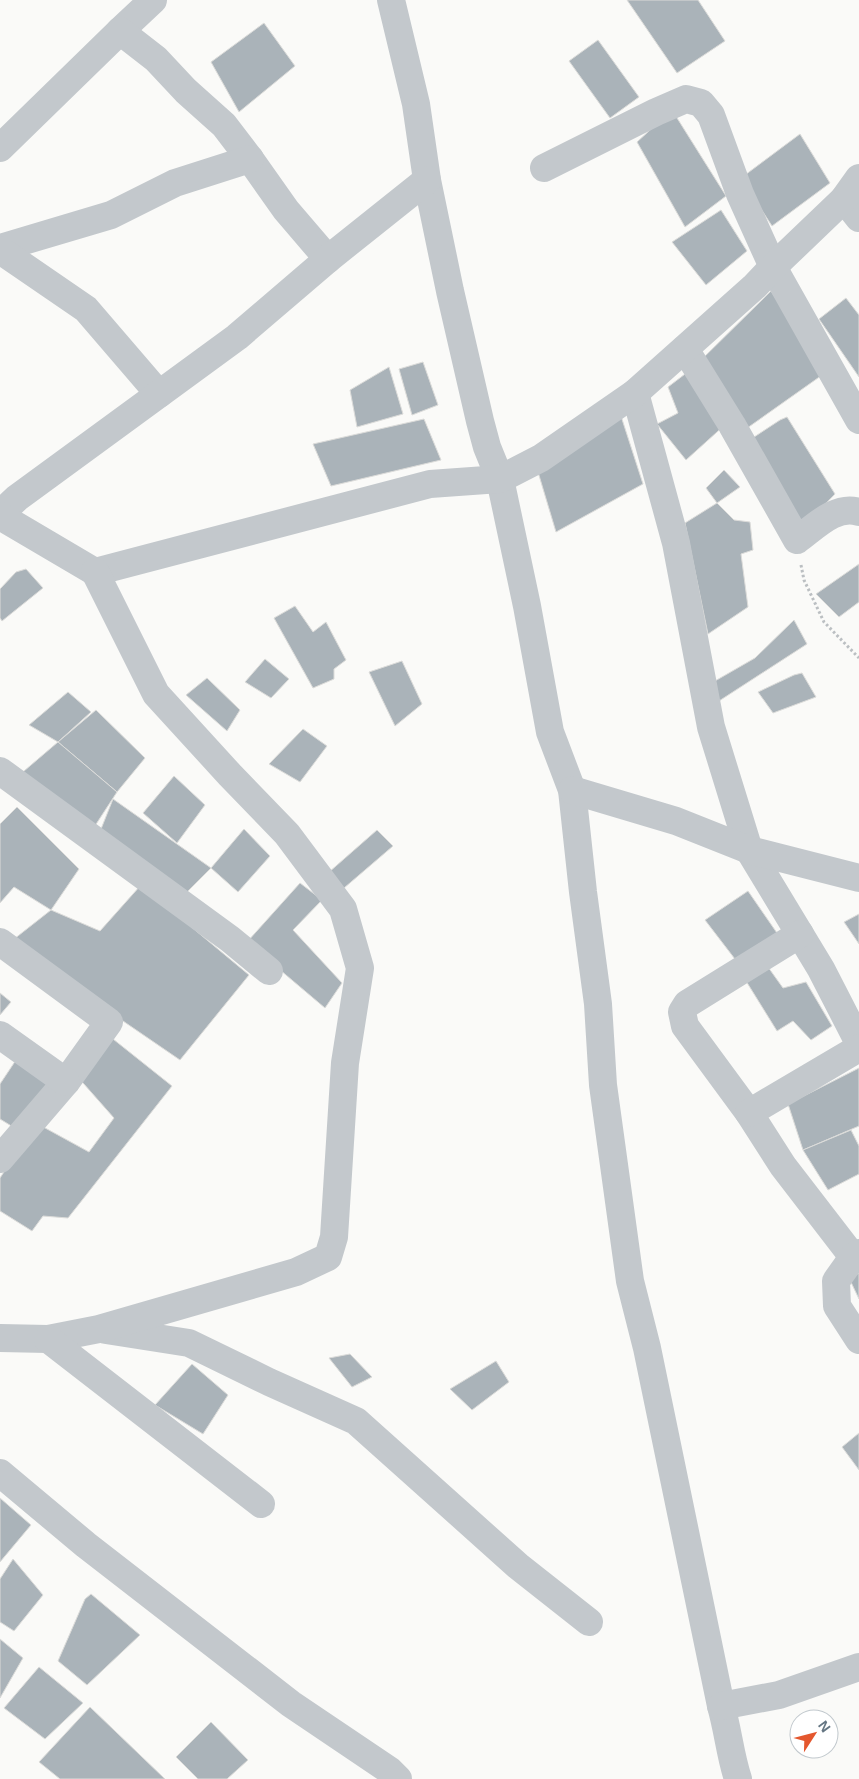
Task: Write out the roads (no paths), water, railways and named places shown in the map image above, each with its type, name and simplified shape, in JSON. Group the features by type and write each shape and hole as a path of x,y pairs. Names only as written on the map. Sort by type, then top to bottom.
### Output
{"street":[{"path":"0,148 153,0"},
{"path":"391,0 416,104 427,180 480,421 487,447 500,478 527,606 550,732 572,790 598,1004 603,1085 630,1281 647,1348 726,1724 728,1744 738,1779"},
{"path":"120,31 156,59 186,91 224,125 286,210 328,258"},
{"path":"544,168 656,112 686,100 701,103 711,115 740,194 773,267 859,420"},
{"path":"0,249 111,215 175,183 250,159"},
{"path":"0,1338 48,1339 99,1329 296,1272 328,1257 334,1237 345,1063 360,968 343,909 287,834 156,694 95,572 0,515 17,498 238,336 328,258 427,180"},
{"path":"95,572 430,484 500,478 541,458 634,393 686,349 773,267 854,198"},
{"path":"0,249 86,310 159,394"},
{"path":"686,349 732,425 797,540 835,513 851,509 859,512"},
{"path":"634,393 676,543 711,727 749,850 821,969 859,1043"},
{"path":"0,771 222,933 269,971"},
{"path":"572,790 676,821 749,850 859,878"},
{"path":"800,934 687,1004 682,1012 685,1026 749,1113 783,1166 856,1255 836,1281 837,1306 859,1340"},
{"path":"0,942 109,1022 66,1082 0,1159"},
{"path":"0,1035 66,1082"},
{"path":"749,1113 859,1048"},
{"path":"99,1329 188,1343 356,1421 518,1566 589,1622"},
{"path":"48,1339 261,1504"},
{"path":"0,1473 86,1545 291,1704 389,1770 398,1779"},
{"path":"721,1706 779,1695 859,1667"}]}
